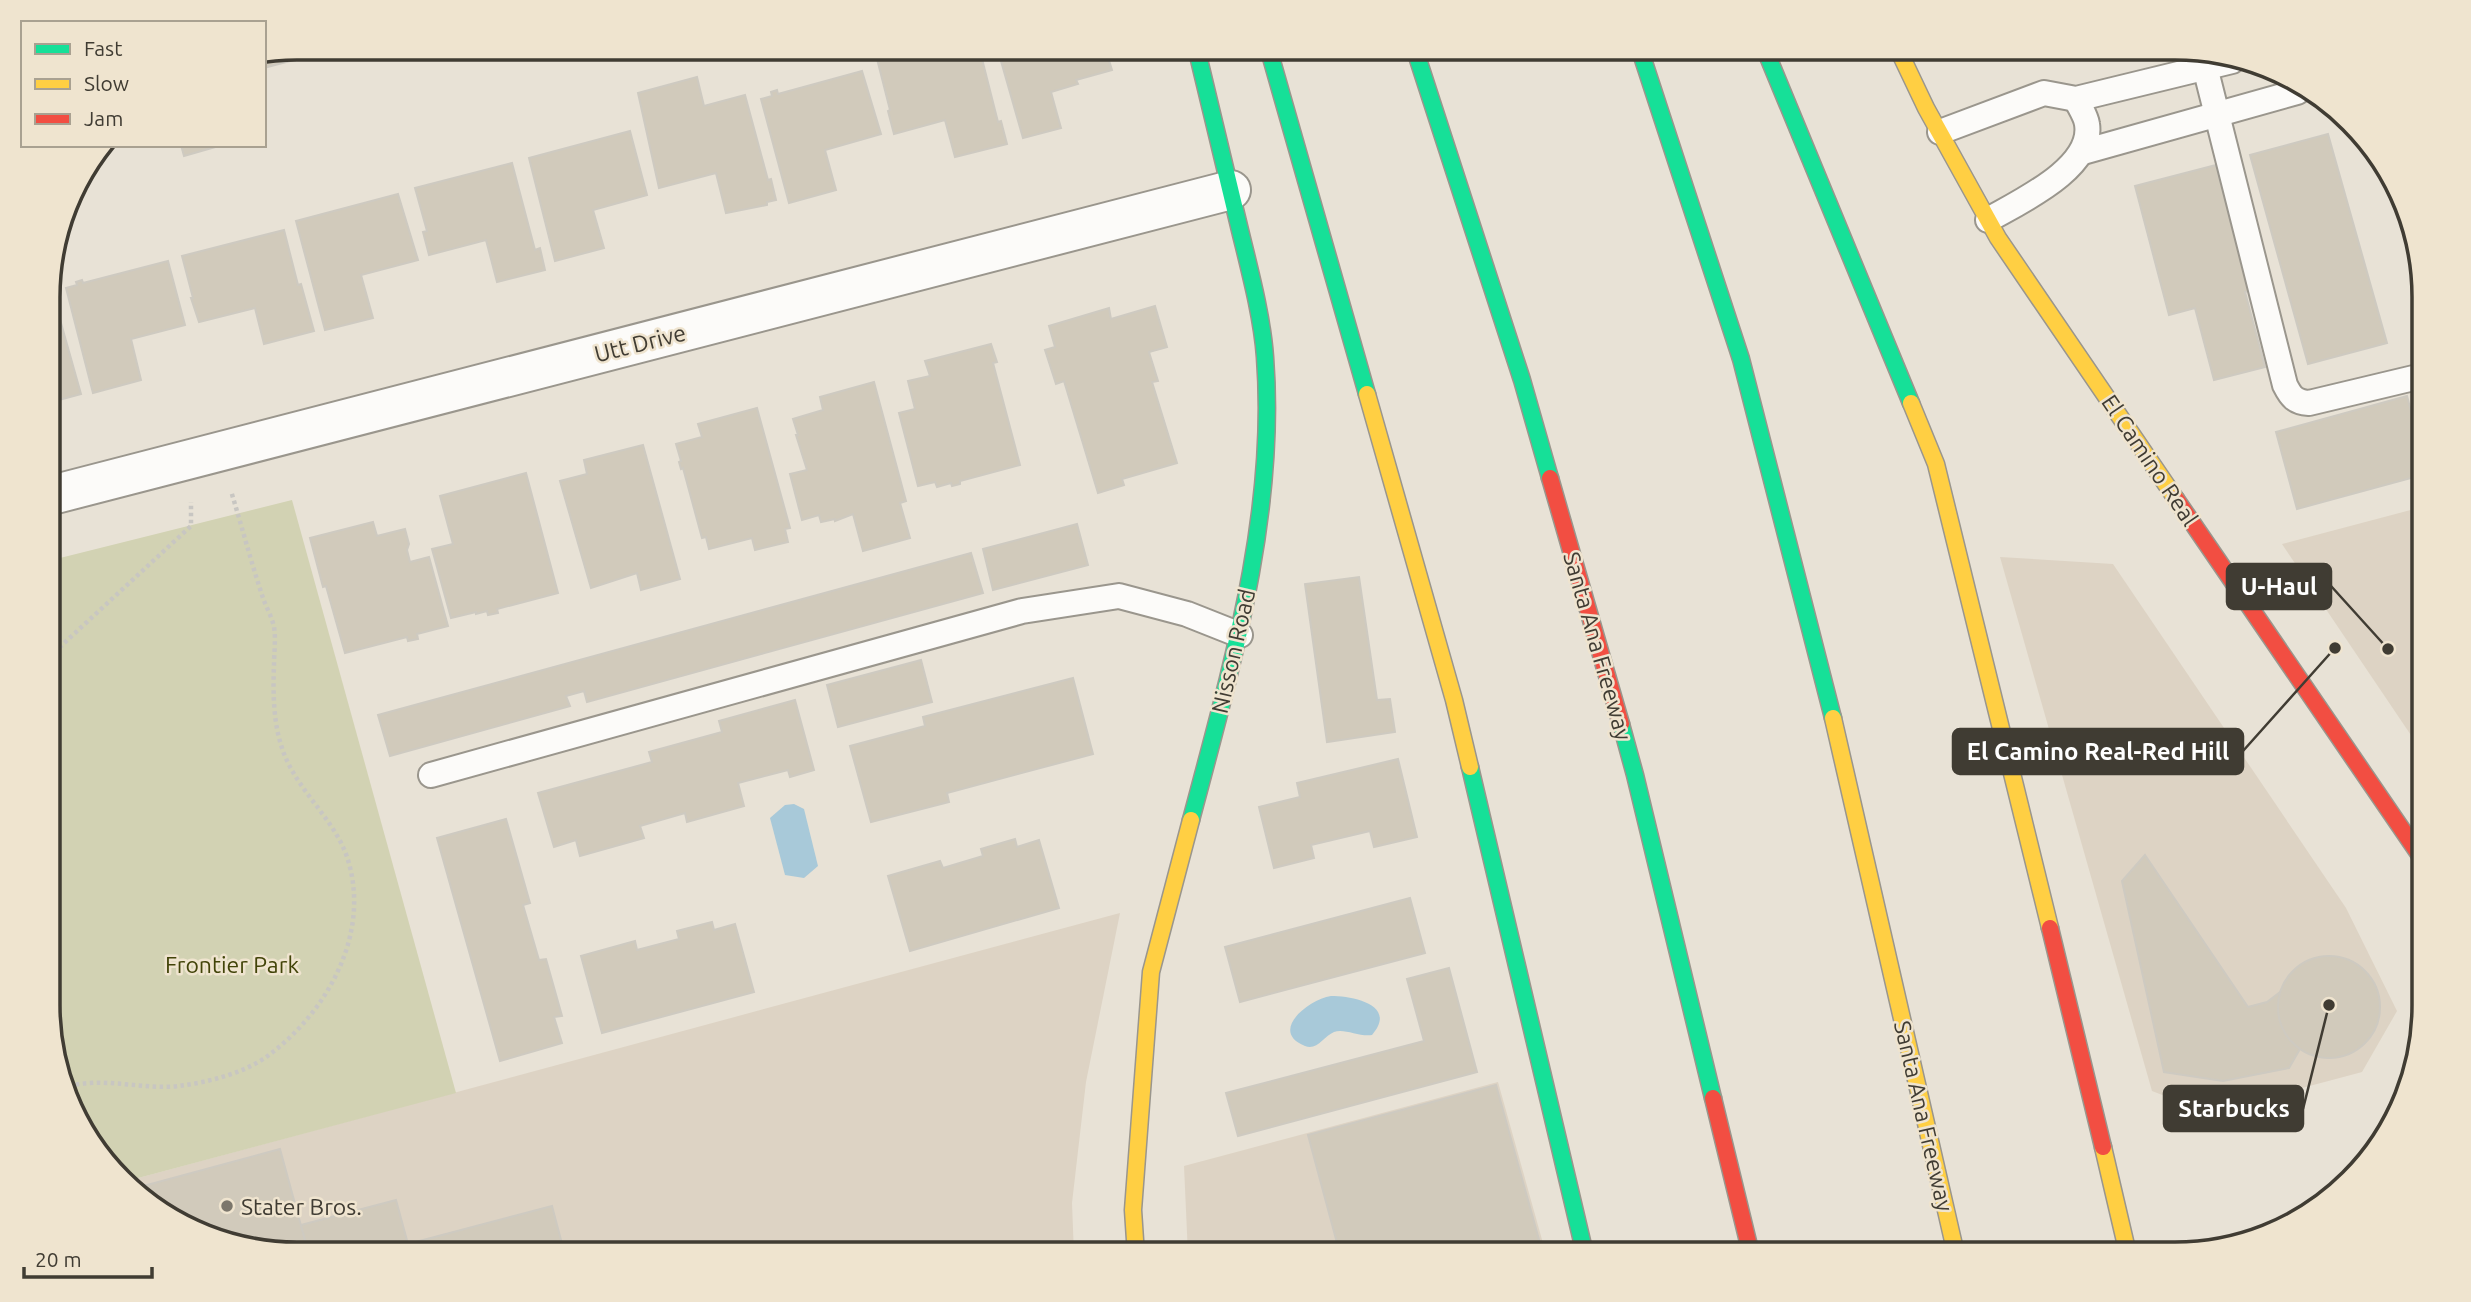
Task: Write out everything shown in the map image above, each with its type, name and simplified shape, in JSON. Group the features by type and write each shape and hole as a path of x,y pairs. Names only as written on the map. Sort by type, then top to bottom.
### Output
{"main road":[{"name":"Nisson Road","path":"1135,1242 1133,1210 1151,972 1240,635 1252,568 1268,428 1265,354 1248,261 1199,60"},
{"path":"1272,60 1454,700 1582,1242"},
{"name":"Santa Ana Freeway","path":"1418,60 1522,380 1632,762 1748,1242"},
{"name":"Santa Ana Freeway","path":"1643,60 1741,359 1830,705 1953,1242"},
{"path":"1769,60 1936,464 2126,1242"},
{"name":"El Camino Real","path":"1904,60 1988,220 2412,844"}],"street":[{"name":"Utt Drive","path":"60,493 1231,190"}],"lane":[{"path":"1940,132 2044,93 2076,99 2217,64"},
{"path":"2205,67 2285,385 2291,397 2297,402 2309,403 2412,378"},
{"path":"1988,220 2053,181 2083,152 2295,93"},
{"path":"2076,99 2087,124 2083,152"},
{"path":"431,775 1022,611 1119,596 1187,614 1240,635"}],"path":[{"path":"60,647 191,526 205,456"},
{"path":"74,1085 89,1081 178,1086 225,1076 267,1056 302,1026 329,990 345,956 352,928 354,892 346,856 328,824 294,776 282,747 273,699 274,627 205,456"}],"shaded area":[{"path":"2412,510 2412,737 2282,544"},
{"path":"2000,557 2113,564 2346,908 2397,1011 2362,1072 2209,1113 2152,1091"},
{"path":"1120,913 1086,1082 1072,1203 1074,1242 265,1240 235,1234 191,1218 152,1194 135,1179"},
{"path":"1498,1082 1543,1242 1187,1242 1184,1166"}],"green space":[{"name":"Frontier Park","path":"292,500 456,1093 135,1179 108,1150 91,1124 78,1096 62,1037 60,558"}],"water":[{"path":"794,804 804,809 818,866 804,878 785,875 770,818 785,805"},
{"path":"1331,996 1360,1000 1376,1009 1380,1016 1379,1025 1372,1035 1338,1031 1317,1045 1309,1047 1295,1040 1290,1033 1296,1017 1312,1004"}],"building":[{"path":"294,60 266,67 266,62"},
{"path":"877,60 982,60 998,122 1001,121 1007,144 955,157 945,120 894,134 888,111 890,110"},
{"path":"1001,60 1109,60 1112,70 1076,80 1078,84 1051,92 1061,128 1023,138"},
{"path":"862,71 881,134 825,150 836,190 789,203 761,99 772,96 771,92 777,90 778,94"},
{"path":"697,77 704,106 745,95 776,200 767,202 767,205 726,213 716,173 659,188 638,93"},
{"path":"630,131 647,195 593,210 604,248 555,261 529,158"},
{"path":"2328,134 2387,343 2308,364 2250,155"},
{"path":"182,147 216,147 184,156"},
{"path":"512,163 535,250 540,248 545,270 497,282 486,240 429,255 423,232 427,231 415,188"},
{"path":"2216,165 2249,291 2245,292 2265,367 2214,380 2195,308 2169,315 2135,186"},
{"path":"398,194 418,260 361,275 373,318 325,330 296,221"},
{"path":"284,230 298,285 301,284 314,331 264,344 255,308 199,322 182,256"},
{"path":"168,261 185,325 131,339 141,380 93,393 66,288 77,285 76,282 82,280 83,283"},
{"path":"1155,306 1167,347 1149,352 1158,381 1152,382 1177,463 1122,479 1124,485 1098,493 1064,381 1056,384 1045,350 1055,347 1049,326 1109,308 1111,319"},
{"path":"60,319 81,394 60,400"},
{"path":"991,344 997,362 993,363 1020,465 960,481 960,484 952,486 951,483 937,487 935,482 918,486 899,413 915,409 908,381 930,376 925,361"},
{"path":"874,382 906,501 900,503 910,538 863,551 853,514 835,521 821,522 819,515 802,520 790,474 807,470 793,419 823,410 820,397"},
{"path":"2407,396 2412,415 2412,478 2297,509 2276,432"},
{"path":"757,408 790,528 785,529 788,542 755,550 752,538 709,549 706,537 702,538 676,444 702,437 698,424"},
{"path":"643,445 680,579 641,590 637,573 591,588 560,481 587,474 584,460"},
{"path":"526,473 558,593 497,609 498,613 488,615 487,611 476,612 451,618 432,549 453,544 440,496"},
{"path":"373,522 377,536 405,529 410,562 429,557 448,626 417,634 418,639 408,641 407,637 345,653 310,538"},
{"path":"1077,524 1088,565 993,590 983,549"},
{"path":"971,553 983,593 587,702 584,691 566,696 570,706 390,756 378,715"},
{"path":"1359,577 1377,700 1390,699 1395,732 1327,742 1305,584"},
{"path":"921,660 932,702 838,727 827,685"},
{"path":"1073,678 1093,754 947,793 949,802 871,822 850,746 925,726 923,717"},
{"path":"795,700 814,770 790,777 788,770 738,783 744,806 687,822 685,813 640,826 644,838 580,856 576,840 554,847 538,793 652,762 649,752 722,732 719,721"},
{"path":"1398,759 1417,837 1374,847 1370,831 1311,845 1314,858 1274,868 1259,807 1300,797 1297,783"},
{"path":"506,819 530,903 523,905 539,960 546,959 562,1016 554,1017 562,1043 500,1061 437,838"},
{"path":"1015,839 1017,847 1039,840 1059,908 910,951 888,876 940,861 943,868 983,856 981,849"},
{"path":"2145,855 2248,1007 2267,1002 2280,992 2279,1017 2286,1034 2300,1049 2289,1068 2223,1081 2164,1072 2122,881"},
{"path":"1410,898 1425,953 1240,1002 1225,947"},
{"path":"712,922 714,930 735,924 754,992 602,1033 581,956 635,941 637,950 679,939 677,931"},
{"path":"2329,956 2348,960 2365,971 2376,988 2380,1007 2376,1026 2365,1043 2348,1054 2329,1058 2310,1054 2293,1043 2282,1026 2278,1007 2282,988 2293,971 2310,960"},
{"path":"1449,968 1477,1072 1238,1136 1226,1093 1424,1041 1407,979"},
{"path":"1496,1085 1540,1242 1337,1242 1308,1135"},
{"name":"Stater Bros.","path":"280,1149 305,1242 265,1240 206,1224 165,1203 143,1186"},
{"path":"396,1200 407,1242 306,1242 301,1225"},
{"path":"552,1206 562,1242 416,1242"}],"traffic: fast":[{"path":"1191,820 1248,591 1264,474 1267,416 1265,357 1258,306 1199,60"},
{"path":"1272,60 1367,394"},
{"path":"1418,60 1522,380 1550,478"},
{"path":"1643,60 1741,359 1833,718"},
{"path":"1769,60 1911,403"},
{"path":"1621,724 1713,1098"},
{"path":"1470,767 1582,1242"}],"traffic: slow":[{"path":"1903,60 1926,108 1998,238 2176,499"},
{"path":"1367,394 1454,700 1470,767"},
{"path":"1911,403 1936,464 2050,928"},
{"path":"1833,718 1953,1242"},
{"path":"1135,1242 1133,1210 1151,972 1191,820"},
{"path":"2103,1147 2125,1242"}],"traffic: jam":[{"path":"1550,478 1621,724"},
{"path":"2176,499 2412,844"},
{"path":"2050,928 2103,1147"},
{"path":"1713,1098 1748,1242"}],"place":[{"name":"El Camino Real-Red Hill","path":"2335,648"},
{"name":"U-Haul","path":"2388,649"},
{"name":"Starbucks","path":"2329,1005"},
{"name":"Stater Bros.","path":"227,1206"}]}
